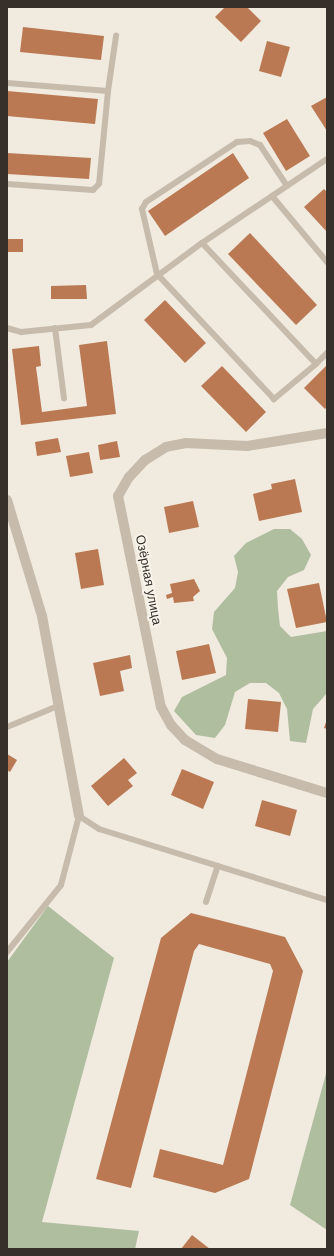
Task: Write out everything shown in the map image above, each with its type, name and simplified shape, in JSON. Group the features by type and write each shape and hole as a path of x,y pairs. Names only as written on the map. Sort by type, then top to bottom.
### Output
{"street":[{"name":"Озёрная улица","path":"327,433 247,446 186,443 166,447 145,460 129,477 118,496 161,707 171,726 185,740 217,759 327,793"},
{"path":"7,500 40,609 80,816"}],"lane":[{"path":"7,184 93,190 99,184 108,91 116,36"},
{"path":"7,83 108,91"},
{"path":"287,186 260,145 250,141 224,148 146,202 142,209 158,274 274,399 327,353"},
{"path":"7,328 21,332 90,325 202,243 287,186 326,162"},
{"path":"272,196 327,262"},
{"path":"202,243 316,364"},
{"path":"55,328 64,398"},
{"path":"7,727 58,706"},
{"path":"7,952 61,885 80,816 99,829 327,900"},
{"path":"206,902 218,866"}],"green space":[{"path":"274,529 290,529 302,539 311,555 304,570 288,577 277,591 280,626 291,637 327,631 327,693 313,709 306,743 290,741 287,709 279,693 266,683 250,683 235,692 225,725 215,738 196,735 174,711 182,697 226,675 227,658 212,629 214,612 235,588 238,572 234,556 246,543"},
{"path":"48,906 114,958 42,1222 139,1231 135,1249 7,1249 7,962"},
{"path":"327,1070 327,1230 290,1205"}],"building":[{"path":"225,7 247,7 261,21 241,42 215,17"},
{"path":"23,27 104,36 101,60 20,52"},
{"path":"267,41 290,47 281,77 259,71"},
{"path":"7,91 98,99 95,124 7,116"},
{"path":"327,97 327,131 311,106"},
{"path":"287,119 310,156 286,171 263,133"},
{"path":"7,153 91,158 89,179 7,174"},
{"path":"233,153 249,178 165,236 148,211"},
{"path":"324,189 327,192 327,232 304,207"},
{"path":"250,233 317,305 296,325 228,254"},
{"path":"7,239 23,239 23,252 7,252"},
{"path":"86,285 87,299 51,299 51,286"},
{"path":"165,300 206,343 185,363 144,320"},
{"path":"107,341 116,414 21,425 12,349 39,346 41,366 36,367 42,412 87,406 79,345"},
{"path":"327,365 327,407 325,409 304,388"},
{"path":"222,366 266,412 246,432 201,386"},
{"path":"58,438 61,452 37,456 35,442"},
{"path":"117,441 120,457 100,460 98,445"},
{"path":"89,452 93,473 70,477 66,456"},
{"path":"295,479 302,512 259,521 253,494 272,489 271,484"},
{"path":"193,501 199,527 169,533 164,507"},
{"path":"98,549 104,585 81,589 75,553"},
{"path":"194,579 200,591 193,597 194,601 174,603 173,597 167,599 166,595 172,593 170,584"},
{"path":"319,583 327,622 296,628 287,589"},
{"path":"209,644 216,673 182,680 176,651"},
{"path":"130,655 132,668 120,671 124,691 100,696 93,663"},
{"path":"248,699 281,702 278,732 245,729"},
{"path":"327,719 327,729 324,728"},
{"path":"7,754 17,760 10,772 7,770"},
{"path":"124,758 137,773 128,780 133,786 108,806 91,786"},
{"path":"182,769 214,782 203,809 171,795"},
{"path":"262,800 297,810 290,836 255,826"},
{"path":"191,913 285,937 303,971 249,1179 215,1193 153,1177 160,1149 223,1165 273,971 270,964 199,944 194,951 131,1188 96,1179 161,938"},
{"path":"192,1235 210,1249 181,1249"}]}
